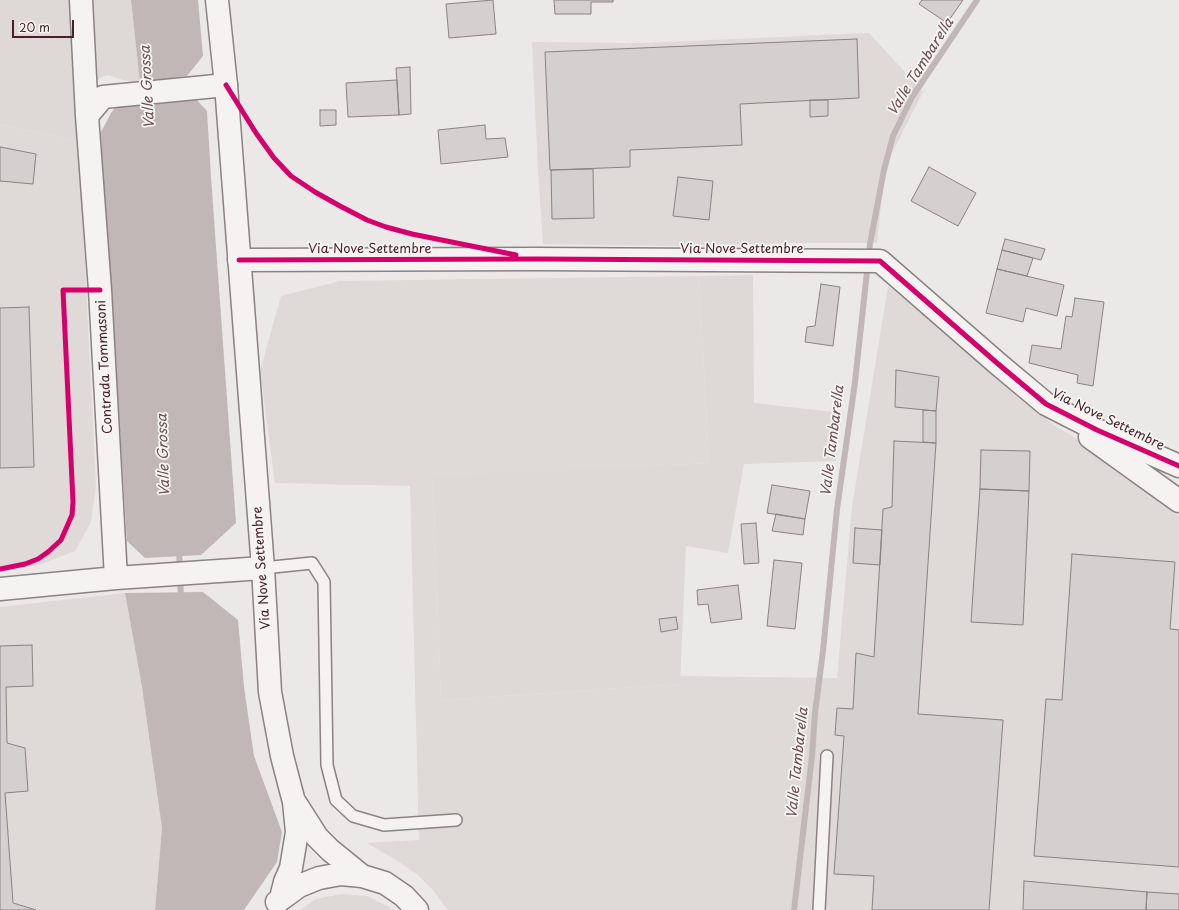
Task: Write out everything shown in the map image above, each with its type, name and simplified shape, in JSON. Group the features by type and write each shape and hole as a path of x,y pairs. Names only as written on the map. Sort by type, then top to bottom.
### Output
{"street":[{"name":"Contrada Tommasoni","path":"81,0 87,116 100,290 116,578"},
{"name":"Via Nove Settembre","path":"217,0 226,85 263,568 270,692 282,756 294,802"},
{"path":"87,116 104,97 226,85"},
{"name":"Via Nove Settembre","path":"239,260 545,259 880,261 1046,404 1097,430 1179,466"},
{"path":"1046,404 1179,501"},
{"path":"0,589 116,578 263,568"},
{"path":"294,802 317,837 330,850 362,876"},
{"path":"276,904 291,868 297,832 294,802"},
{"path":"276,904 298,886 319,878 341,874 362,876 385,883 404,896 417,910"}],"lane":[{"path":"263,568 312,563 324,582 327,765 336,800 353,816 384,825 456,820"},
{"path":"819,910 827,756"}],"shaded area":[{"path":"0,0 131,0 140,83 123,80 108,75 101,77 86,94 76,114 79,141 0,124"},
{"path":"869,33 923,92 885,167 877,243 796,243 678,246 543,244 532,42 643,43"},
{"path":"0,124 79,141 96,485 91,522 75,551 39,565 0,572"},
{"path":"753,275 754,403 842,413 836,461 744,464 728,553 686,546 680,684 441,700 433,477 709,463 699,276"},
{"path":"699,276 709,463 433,478 441,700 680,684 680,676 837,678 852,507 888,286 955,341 1033,409 1057,427 1082,442 1179,516 1179,910 448,910 432,889 418,875 367,843 419,840 410,486 275,483 260,371 281,296 340,281"},
{"path":"125,593 142,687 162,828 155,910 0,910 0,607"},
{"path":"341,894 367,896 392,910 300,910 316,899"}],"water":[{"path":"131,0 198,0 203,56 187,76 140,83"},
{"path":"194,97 207,111 236,523 201,555 145,558 127,541 113,318 103,189 101,132 111,113 118,104"},
{"path":"203,592 238,620 244,687 254,756 282,832 277,862 244,910 155,910 162,828 142,687 125,593"}],"building":[{"path":"493,0 496,34 449,38 446,4"},
{"path":"554,0 613,0 613,2 591,2 591,14 555,14"},
{"path":"922,0 963,0 947,23 919,4"},
{"path":"857,39 859,98 740,104 742,145 630,150 630,167 550,170 545,52"},
{"path":"410,67 411,114 399,115 396,68"},
{"path":"397,80 399,115 348,117 346,83"},
{"path":"810,100 828,100 828,116 810,117"},
{"path":"320,110 336,110 336,125 320,126"},
{"path":"485,125 486,139 505,138 508,157 441,164 438,130"},
{"path":"0,147 36,154 33,184 0,181"},
{"path":"929,167 976,193 958,226 911,201"},
{"path":"593,169 594,218 552,219 551,170"},
{"path":"678,177 713,181 709,220 673,216"},
{"path":"1005,239 1045,249 1041,260 1002,250"},
{"path":"1002,250 1033,258 1027,276 997,269"},
{"path":"997,269 1064,285 1057,316 1026,308 1023,322 986,313"},
{"path":"821,284 840,287 833,346 805,342 807,327 815,326"},
{"path":"1075,298 1104,302 1093,386 1077,383 1078,375 1029,363 1032,345 1061,349 1066,316 1072,317"},
{"path":"29,307 34,467 0,468 0,308"},
{"path":"896,370 939,377 936,411 895,407"},
{"path":"923,410 936,411 936,443 923,442"},
{"path":"894,441 936,443 918,714 1003,720 989,910 872,910 874,876 834,874 844,736 835,735 837,708 853,709 856,653 874,657 883,509 892,507"},
{"path":"981,450 1030,451 1029,491 980,489"},
{"path":"772,485 810,491 805,519 767,513"},
{"path":"980,489 1029,491 1023,625 971,622"},
{"path":"776,514 805,519 803,535 772,531"},
{"path":"756,523 759,563 744,564 741,524"},
{"path":"855,528 882,530 880,565 853,563"},
{"path":"1072,554 1175,562 1170,629 1179,630 1179,867 1034,856 1046,699 1062,700"},
{"path":"774,560 802,563 795,629 767,626"},
{"path":"738,585 742,619 711,623 708,604 698,605 697,590"},
{"path":"676,617 678,629 661,632 659,619"},
{"path":"32,645 33,686 6,687 7,743 25,748 28,791 5,793 13,903 36,910 0,910 0,646"},
{"path":"1024,881 1147,892 1146,910 1023,910"},
{"path":"1147,892 1179,894 1179,910 1146,910"}],"waterway":[{"name":"Valle Tambarella","path":"794,910 812,756 815,713 823,651 837,509 855,382 870,244 884,170 893,136 912,97 977,0"},
{"name":"Valle Grossa","path":"179,548 181,600"}],"cycle path":[{"path":"226,85 256,133 274,158 291,176 315,192 367,220 386,227 412,234 516,255"},
{"path":"239,260 537,259 880,261 1046,404 1097,430 1179,466"},
{"path":"0,569 25,564 38,559 48,552 61,540 72,515 73,502 63,290 100,290"}]}
